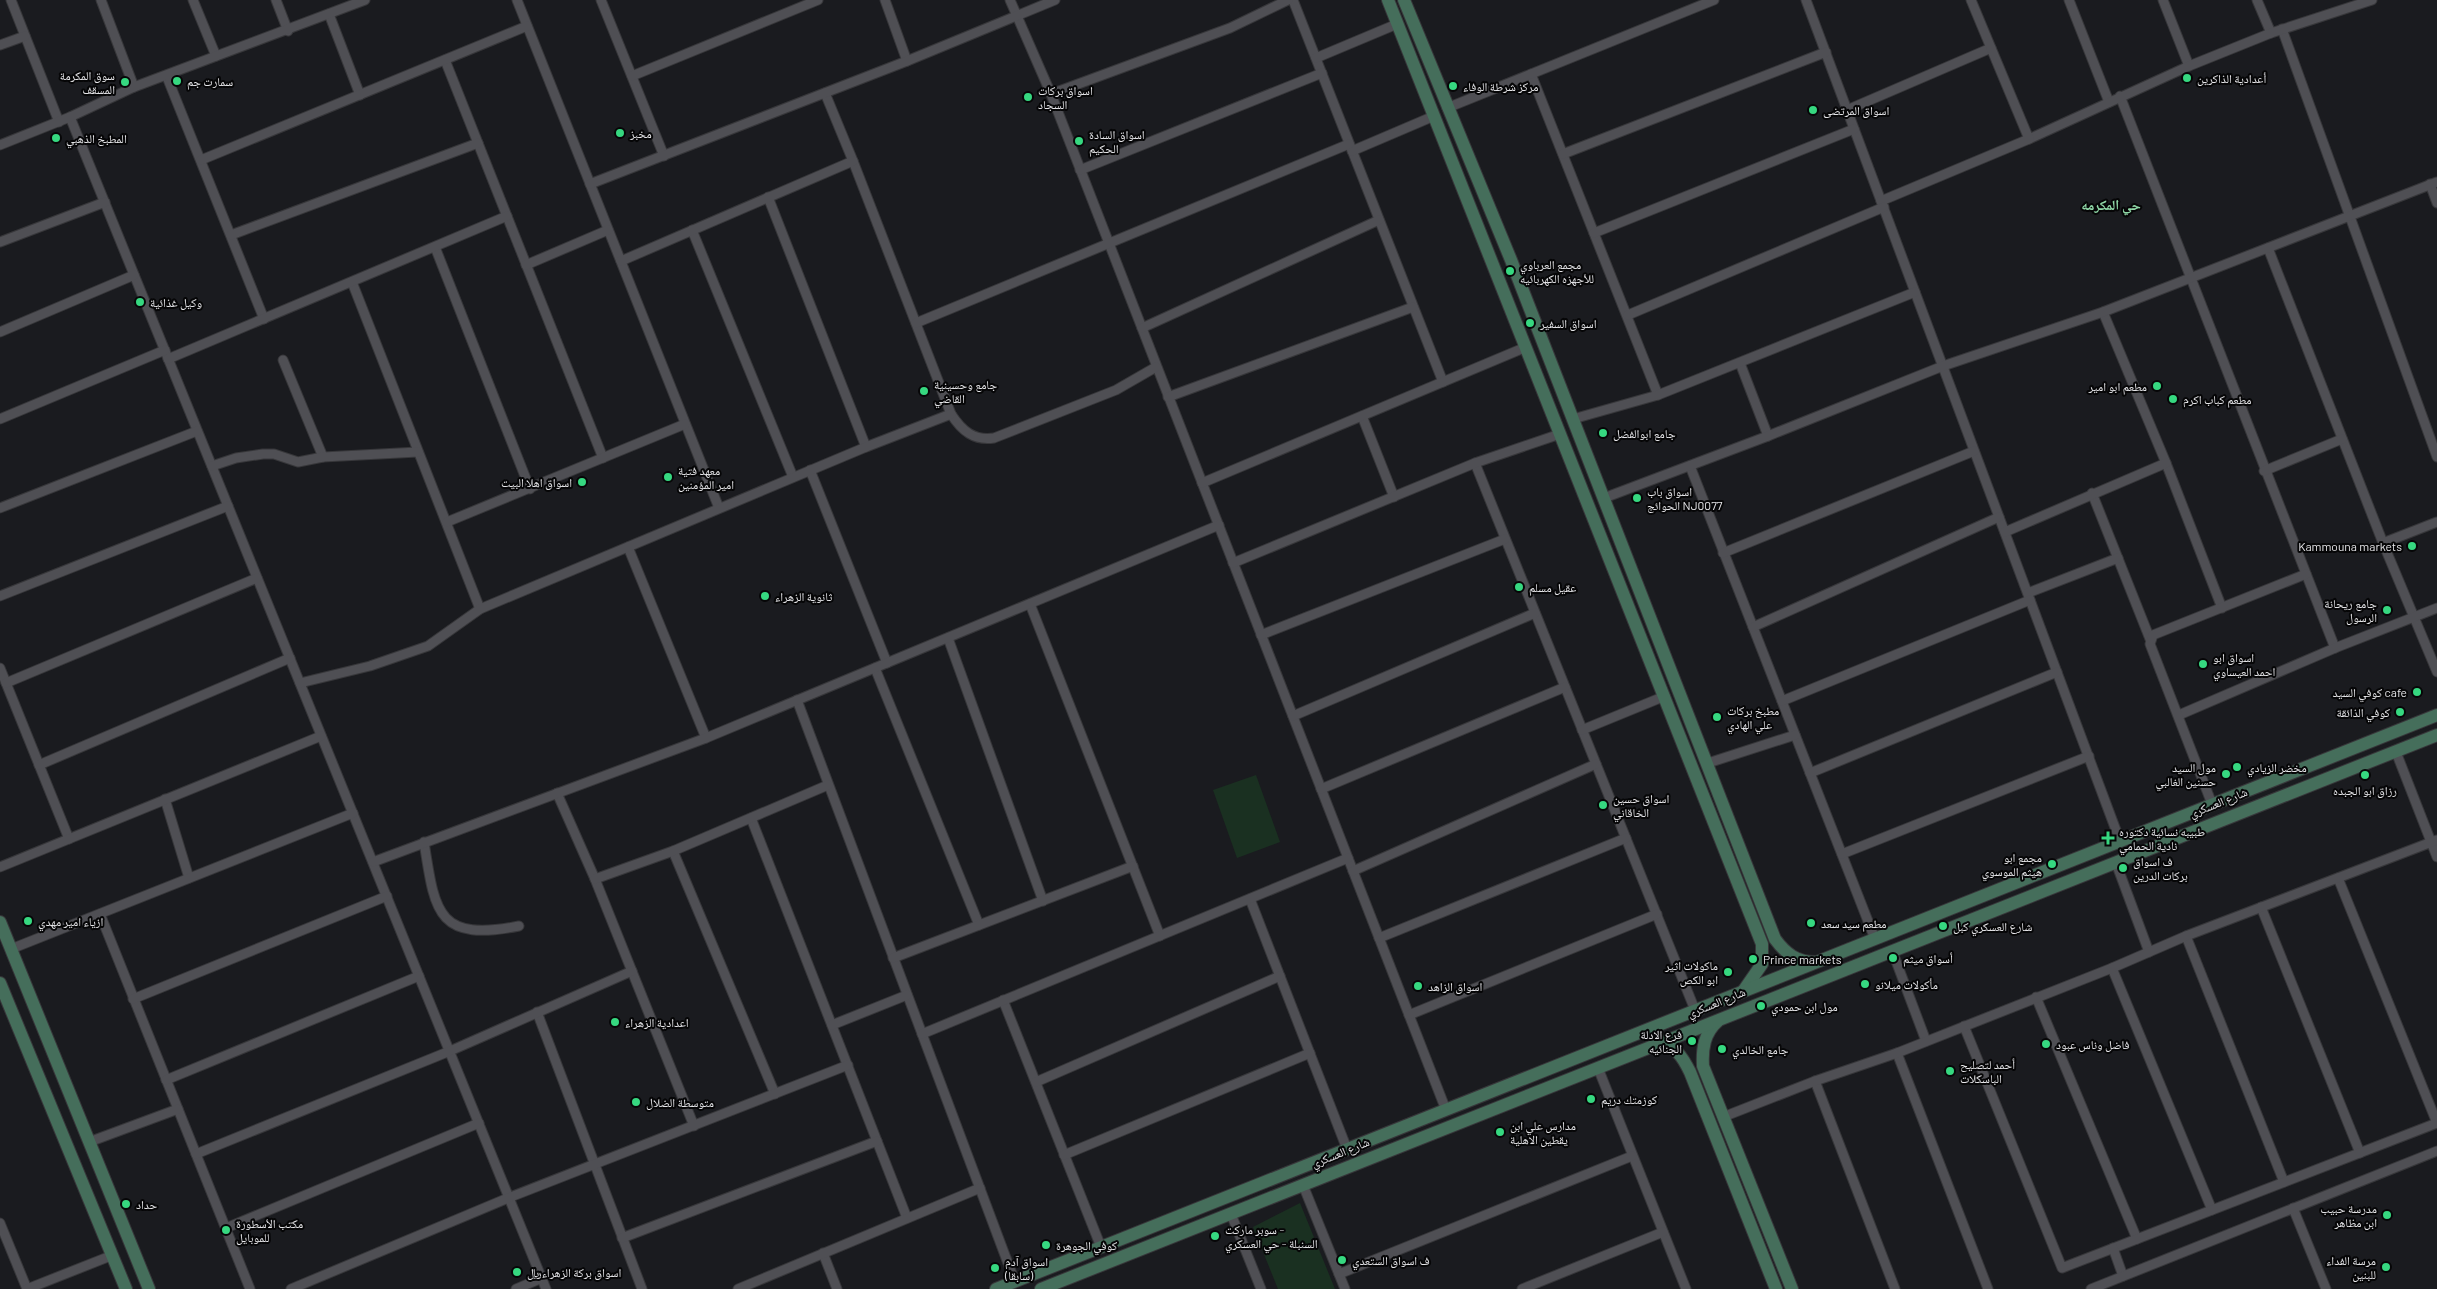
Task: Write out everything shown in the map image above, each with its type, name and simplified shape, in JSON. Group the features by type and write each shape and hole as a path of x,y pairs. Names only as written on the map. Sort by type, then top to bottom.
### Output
{"main road":[{"path":"1388,0 1762,944 1762,964 1742,992"},
{"path":"1404,0 1511,260 1775,939 1791,956 1802,962 1815,962"},
{"path":"1479,230 1483,233 1492,232 1496,223"},
{"path":"1492,263 1502,256 1511,260"},
{"name":"شارع العسكري","path":"996,1289 2437,715"},
{"name":"شارع العسكري","path":"1048,1288 1724,1017 1893,953 2437,736"},
{"path":"2019,882 2014,885 2013,891 2022,900"},
{"path":"1983,896 1991,901 1992,906 1987,914"},
{"path":"0,922 149,1289"},
{"path":"1,991 126,1289"},
{"path":"1724,1017 1711,1027 1706,1039 1703,1052 1704,1066 1792,1289"},
{"path":"1650,1048 1662,1046 1673,1048 1682,1056 1734,1177 1776,1289"},
{"path":"1690,1072 1697,1065 1704,1066"},
{"path":"1531,1076 1527,1084 1528,1088 1536,1093"},
{"path":"1499,1089 1506,1093 1507,1097 1504,1105"},
{"path":"95,1212 104,1215 111,1212 113,1200"},
{"path":"106,1238 106,1231 111,1225 119,1225 124,1228"}],"street":[{"path":"11,0 59,122"},
{"path":"100,0 134,87"},
{"path":"193,0 216,56"},
{"path":"276,0 288,31"},
{"path":"0,145 59,122 134,87 166,77 216,56 288,31 364,0"},
{"path":"517,0 719,508"},
{"path":"632,76 818,0"},
{"path":"885,0 907,61"},
{"path":"1010,0 1051,94 1446,1110"},
{"path":"590,184 824,94 1055,0"},
{"path":"1051,94 1230,28 1288,0"},
{"path":"1293,0 1443,382"},
{"path":"1447,108 1696,3 1714,0"},
{"path":"1806,0 2120,841"},
{"path":"1971,0 2029,139"},
{"path":"2069,0 2109,102"},
{"path":"2163,0 2189,66"},
{"path":"2257,0 2271,33"},
{"path":"1628,315 2029,139 2189,66 2347,4 2372,0"},
{"path":"603,1 664,156"},
{"path":"329,14 360,95"},
{"path":"1316,58 1397,24"},
{"path":"201,160 527,26"},
{"path":"2282,29 2351,215 2437,457"},
{"path":"0,45 25,36"},
{"path":"1847,110 1991,48"},
{"path":"1563,154 1826,52"},
{"path":"445,60 603,458"},
{"path":"1080,170 1322,73"},
{"path":"1531,74 1628,315 1658,395"},
{"path":"166,77 264,319"},
{"path":"824,94 853,161 951,414 958,426 970,434 984,439 994,438 1116,390 1156,367"},
{"path":"2120,96 2192,277 2264,472 2335,648"},
{"path":"916,322 1351,147 1434,116"},
{"path":"70,117 546,1289"},
{"path":"1594,233 1854,129"},
{"path":"231,235 478,143"},
{"path":"621,261 853,161"},
{"path":"1604,498 1768,436 1943,366 2103,312 2434,183 2437,203"},
{"path":"768,197 866,447"},
{"path":"0,242 105,202"},
{"path":"0,419 166,354 264,319 507,216"},
{"path":"1142,328 1379,220"},
{"path":"526,265 608,230"},
{"path":"692,230 793,477"},
{"path":"435,247 530,489"},
{"path":"2268,248 2383,543 2437,672"},
{"path":"0,332 134,275"},
{"path":"352,282 480,609"},
{"path":"1573,419 1658,395 1915,292"},
{"path":"1168,397 1413,307"},
{"path":"2103,312 2166,464 2222,608"},
{"path":"1202,483 1526,347"},
{"path":"283,360 323,457"},
{"path":"1740,362 1768,436"},
{"path":"300,683 370,666 428,646 480,609 793,477 951,414"},
{"path":"1362,416 1394,497"},
{"path":"447,522 685,424"},
{"path":"0,508 198,431"},
{"path":"1233,563 1475,464 1560,434"},
{"path":"2264,472 2342,439"},
{"path":"1723,553 1974,450"},
{"path":"212,466 236,458 263,454 274,454 298,462 323,457 418,452"},
{"path":"1475,464 1696,1010"},
{"path":"2005,532 2092,493 2166,464"},
{"path":"1690,466 1875,939"},
{"path":"810,470 887,663"},
{"path":"2092,493 2212,804"},
{"path":"0,596 228,506"},
{"path":"1753,627 1999,517"},
{"path":"2383,543 2437,522"},
{"path":"372,862 706,738 1219,524"},
{"path":"1261,635 1505,539"},
{"path":"628,547 706,738"},
{"path":"1782,701 2118,558"},
{"path":"2150,640 2153,635 2306,574"},
{"path":"6,683 257,578"},
{"path":"1030,604 1160,936"},
{"path":"2179,715 2335,648 2437,608"},
{"path":"1293,716 1535,613"},
{"path":"948,638 1043,901"},
{"path":"39,765 290,658"},
{"path":"0,668 69,839"},
{"path":"875,668 979,925"},
{"path":"1810,773 2057,672"},
{"path":"1321,789 1565,687"},
{"path":"1582,730 1665,696"},
{"path":"796,700 1015,1282"},
{"path":"1708,763 1795,735"},
{"path":"0,867 321,736"},
{"path":"2396,752 2434,842 2437,857"},
{"path":"1842,854 2089,756"},
{"path":"1353,871 1596,764"},
{"path":"595,879 673,851 828,785"},
{"path":"557,792 595,879 694,1126"},
{"path":"165,799 190,878"},
{"path":"11,949 353,813"},
{"path":"751,818 907,1218"},
{"path":"1379,938 1626,838"},
{"path":"424,842 432,893 438,911 456,925 470,931 492,931 519,926"},
{"path":"1723,1117 1815,1081 1897,1053 2112,968 2186,936 2434,842"},
{"path":"673,851 775,1094"},
{"path":"922,1034 1348,858"},
{"path":"2116,863 2149,952"},
{"path":"893,958 1133,866"},
{"path":"1964,1026 2062,1268 2437,1123 2338,878"},
{"path":"133,999 387,896"},
{"path":"1250,899 1347,1149"},
{"path":"2260,907 2360,1153"},
{"path":"100,914 250,1289"},
{"path":"1409,1014 1657,914"},
{"path":"2186,936 2284,1182"},
{"path":"1893,953 1926,1041"},
{"path":"2112,968 2212,1210"},
{"path":"196,1154 450,1051 632,971"},
{"path":"166,1080 419,976"},
{"path":"1036,1082 1280,976"},
{"path":"832,1025 907,995"},
{"path":"2036,997 2136,1239"},
{"path":"1003,1000 1101,1247"},
{"path":"537,1012 593,1165 642,1289"},
{"path":"1064,1155 1310,1052"},
{"path":"1897,1053 1988,1289"},
{"path":"291,1289 508,1198 848,1065"},
{"path":"1598,1068 1686,1289"},
{"path":"1815,1081 1895,1289"},
{"path":"89,1142 178,1109"},
{"path":"226,1228 479,1123"},
{"path":"622,1238 877,1141"},
{"path":"2091,1289 2437,1151"},
{"path":"1339,1274 1632,1156"},
{"path":"1303,1185 1345,1289"},
{"path":"738,1289 980,1188"},
{"path":"2293,1208 2326,1289"},
{"path":"1231,1214 1261,1289"},
{"path":"0,1223 27,1289 113,1255"},
{"path":"1522,1289 1663,1232"},
{"path":"2113,1248 2123,1276"},
{"path":"824,1253 837,1289"},
{"path":"516,1289 542,1278"}],"green space":[{"path":"1256,775 1280,842 1237,858 1213,790"},
{"path":"1300,1203 1335,1289 1278,1289 1253,1227"}],"place":[{"name":"أعدادية الذاكرين","path":"2187,78"},
{"name":"سمارت جم","path":"177,81"},
{"name":"سوق المكرمة المسقف","path":"125,82"},
{"name":"مركز شرطة الوفاء","path":"1453,86"},
{"name":"اسواق بركات السجاد","path":"1028,97"},
{"name":"اسواق المرتضى","path":"1813,110"},
{"name":"مخبز","path":"620,133"},
{"name":"المطبخ الذهبي","path":"56,138"},
{"name":"اسواق السادة الحكيم","path":"1079,141"},
{"name":"مجمع العرباوي للأجهزه الكهربائيه","path":"1510,271"},
{"name":"وكيل غذائية","path":"140,302"},
{"name":"اسواق السفير","path":"1530,323"},
{"name":"مطعم ابو امير","path":"2157,386"},
{"name":"جامع وحسينية القاضي","path":"924,391"},
{"name":"مطعم كباب اكرم","path":"2173,399"},
{"name":"جامع ابوالفضل","path":"1603,433"},
{"name":"معهد فتية امير المؤمنين","path":"668,477"},
{"name":"اسواق اهلا البيت","path":"582,482"},
{"name":"اسواق باب الحوائج NJ0077","path":"1637,498"},
{"name":"Kammouna markets","path":"2412,546"},
{"name":"عقيل مسلم","path":"1519,587"},
{"name":"ثانوية الزهراء","path":"765,596"},
{"name":"جامع ريحانة الرسول","path":"2387,610"},
{"name":"اسواق ابو احمد العيساوي","path":"2203,664"},
{"name":"كوفي السيد cafe","path":"2417,692"},
{"name":"كوفي الذائقة","path":"2400,712"},
{"name":"مطبخ بركات علي الهادي","path":"1717,717"},
{"name":"مخضر الزيادي","path":"2237,767"},
{"name":"مول السيد حسنين الغالبي","path":"2226,774"},
{"name":"رزاق ابو الجبده","path":"2365,775"},
{"name":"اسواق حسين الخاقاني","path":"1603,805"},
{"name":"طبيبه نسائية دكتوره نادية الحمامي","path":"2108,838"},
{"name":"مجمع ابو هيثم الموسوي","path":"2052,864"},
{"name":"ف اسواق بركات الدرين","path":"2123,868"},
{"name":"ازياء امير مهدي","path":"28,921"},
{"name":"مطعم سيد سعد","path":"1811,923"},
{"name":"شارع العسكري كبل","path":"1943,926"},
{"name":"أسواق ميثم","path":"1893,958"},
{"name":"Prince markets","path":"1753,959"},
{"name":"ماكولات اثير ابو الكص","path":"1728,972"},
{"name":"مأكولات ميلانو","path":"1865,984"},
{"name":"اسواق الزاهد","path":"1418,986"},
{"name":"مول ابن حمودي","path":"1761,1006"},
{"name":"اعدادية الزهراء","path":"615,1022"},
{"name":"فرع الادلة الجنائيه","path":"1692,1041"},
{"name":"فاضل وناس عبود","path":"2046,1044"},
{"name":"جامع الخالدي","path":"1722,1049"},
{"name":"أحمد لتصليح الباسكلات","path":"1950,1071"},
{"name":"كوزمتك دريم","path":"1591,1099"},
{"name":"متوسطة الضلال","path":"636,1102"},
{"name":"مدارس علي ابن يقطين الاهلية","path":"1500,1132"},
{"name":"حداد","path":"126,1204"},
{"name":"مدرسة حبيب ابن مظاهر","path":"2387,1215"},
{"name":"مكتب الأسطورة للموبايل","path":"226,1230"},
{"name":"سوبر ماركت - السنبلة - حي العسكري","path":"1215,1236"},
{"name":"كوفي الجوهرة","path":"1046,1245"},
{"name":"ف اسواق الستعدي","path":"1342,1260"},
{"name":"مرسة الفداء للبنين","path":"2386,1267"},
{"name":"اسواق آدم (سابقا)","path":"995,1268"},
{"name":"اسواق بركة الزهراء﷼","path":"517,1272"}],"district":[{"name":"حي المكرمه","path":"2111,204"}]}
